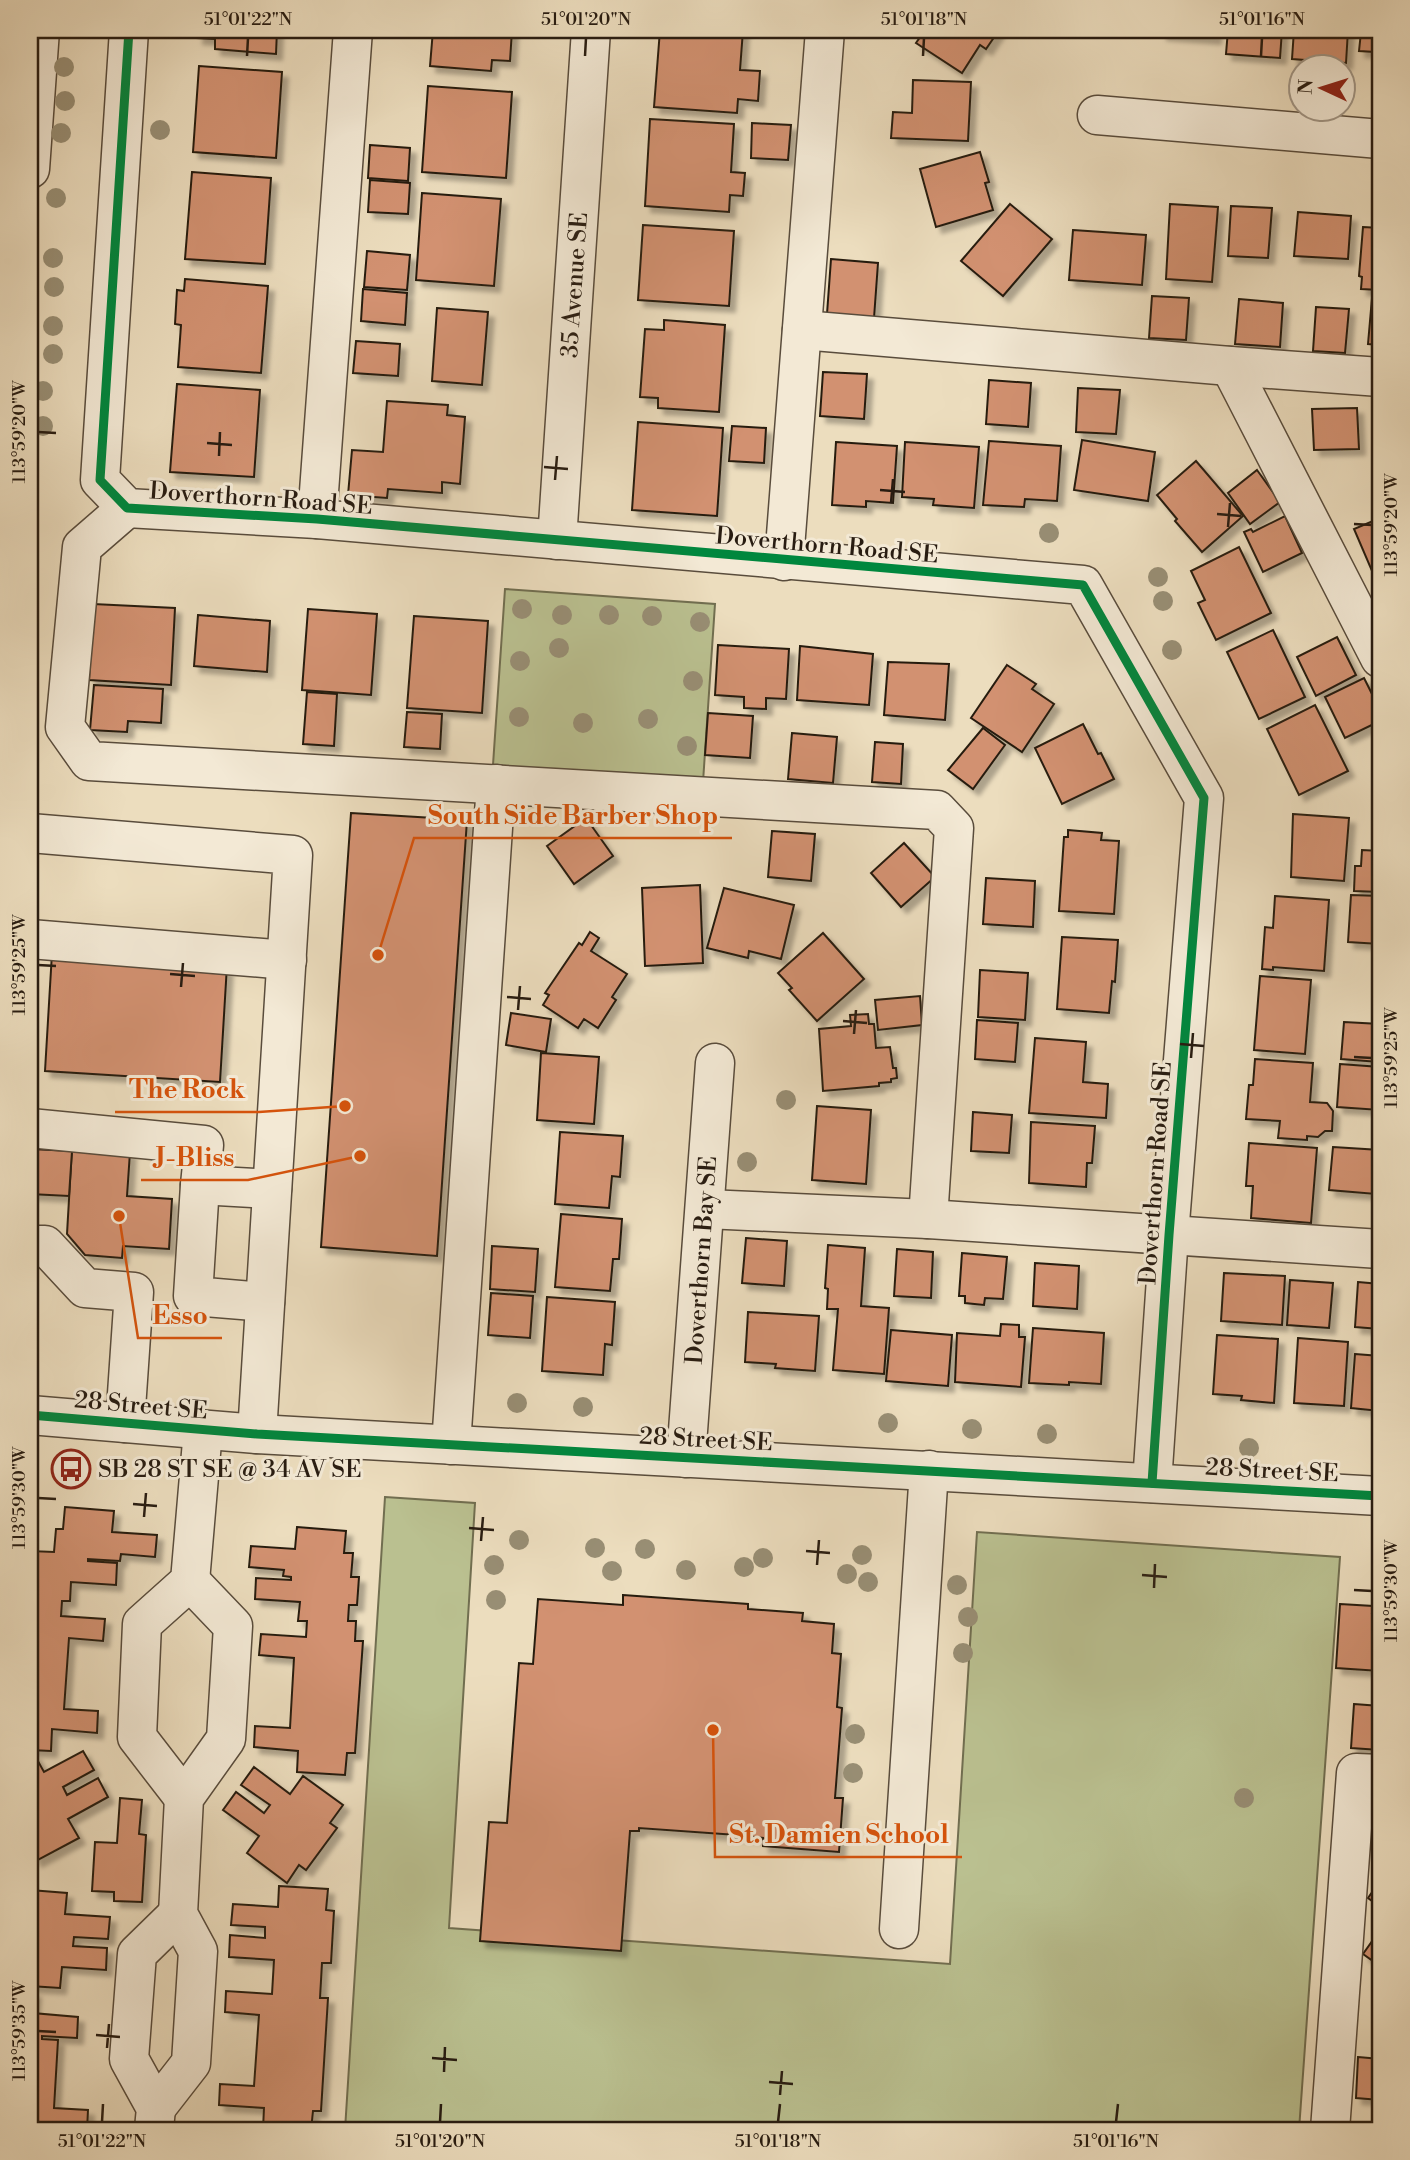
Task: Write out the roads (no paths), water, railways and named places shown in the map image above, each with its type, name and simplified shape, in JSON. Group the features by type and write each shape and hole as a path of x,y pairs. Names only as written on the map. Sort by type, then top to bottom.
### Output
{"street":[{"path":"30,169 40,30"},
{"name":"Doverthorn Road SE","path":"129,30 100,480 127,508 317,519 1083,585 1204,797 1152,1483"},
{"path":"317,519 353,30"},
{"name":"35 Avenue SE","path":"557,540 591,30"},
{"path":"784,561 825,30"},
{"path":"1097,114 1380,139"},
{"path":"802,330 1380,377"},
{"path":"1230,366 1380,659"},
{"path":"127,508 82,547 65,727 89,761 937,810 954,828 928,1219"},
{"path":"451,1445 496,785"},
{"path":"30,833 293,855 257,1434"},
{"path":"30,939 287,960"},
{"name":"Doverthorn Bay SE","path":"686,1458 715,1063"},
{"path":"30,1128 204,1145 193,1296"},
{"path":"200,1185 272,1189"},
{"path":"706,1209 928,1219 1380,1249"},
{"path":"30,1245 45,1245 85,1288 265,1301"},
{"path":"125,1423 134,1292"},
{"name":"28 Street SE","path":"30,1415 257,1434 1380,1496"},
{"path":"184,1798 137,1737 142,1624 190,1581 203,1430"},
{"path":"899,1929 929,1470"},
{"path":"155,2119 191,2063 198,1951 178,1914 184,1798 226,1740 233,1626 190,1581"},
{"path":"1330,2130 1356,1773 1380,1774"},
{"path":"155,2119 129,2059 137,1954 178,1914"}],"place":[{"name":"South Side Barber Shop","path":"378,955"},
{"name":"The Rock","path":"345,1106"},
{"name":"J-Bliss","path":"360,1156"},
{"name":"Esso","path":"119,1216"},
{"name":"SB 28 ST SE @ 34 AV SE","path":"71,1469"},
{"name":"St. Damien School","path":"713,1730"}]}
